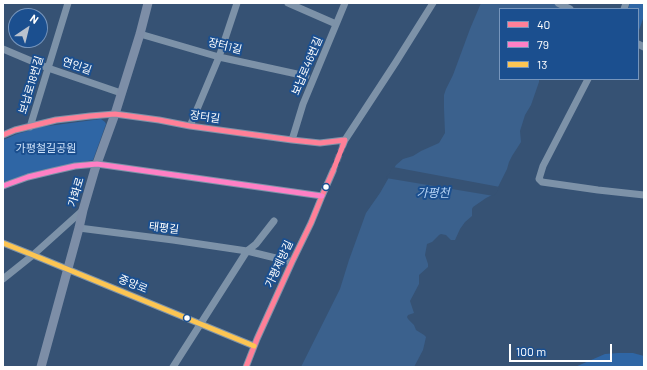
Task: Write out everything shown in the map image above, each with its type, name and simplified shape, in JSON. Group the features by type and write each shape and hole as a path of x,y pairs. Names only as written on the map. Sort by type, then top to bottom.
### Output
{"main road":[{"name":"가화로","path":"42,367 83,210 97,164 115,114 148,3"}],"street":[{"name":"보납로18번길","path":"30,127 68,3"},
{"path":"190,126 219,57 237,3"},
{"path":"288,3 336,24"},
{"name":"보납로46번길","path":"292,140 303,104 345,3"},
{"path":"292,140 320,143 344,143 433,3"},
{"path":"558,3 568,8"},
{"name":"장터1길","path":"140,34 219,57 306,76"},
{"name":"연인길","path":"3,49 48,68 121,93"},
{"path":"587,80 543,166 539,179 542,182 644,195"},
{"name":"장터길","path":"3,135 15,130 56,120 115,114 292,140"},
{"path":"3,186 28,177 53,171 75,166 97,164 322,196"},
{"name":"가평제방길","path":"246,367 254,346 333,171"},
{"path":"3,279 83,210"},
{"path":"173,367 247,251 256,244 274,221"},
{"name":"태평길","path":"79,228 247,251 292,262"},
{"name":"중앙로","path":"3,244 33,254 254,346"}],"green space":[{"path":"630,3 644,3 644,16 639,30 639,8 628,8"},
{"name":"가평철길공원","path":"101,119 106,124 93,160 42,170 3,182 3,140 41,127"},
{"path":"633,353 644,356 644,367 575,367 605,354"}],"water":[{"name":"가평천","path":"481,3 563,3 562,8 499,8 499,80 539,80 539,82 520,131 521,142 512,156 496,191 473,207 472,216 460,229 455,240 451,240 446,235 441,234 432,242 427,244 425,255 428,267 419,275 419,284 410,301 414,313 408,315 407,317 414,325 416,330 426,337 423,350 414,367 301,367 340,289 366,213 380,193 396,165 403,159 413,156 439,143 445,133 444,95"}],"pier":[{"path":"393,167 500,187 494,196 386,178"}],"tunnel":[{"path":"333,171 343,145"}],"transit line":[{"name":"40","path":"3,135 15,130 56,120 115,114 292,140 320,143 345,140 311,223 257,339 246,367"},
{"name":"79","path":"3,186 28,177 53,171 75,166 97,164 322,196"},
{"name":"13","path":"3,243 254,346"}]}
